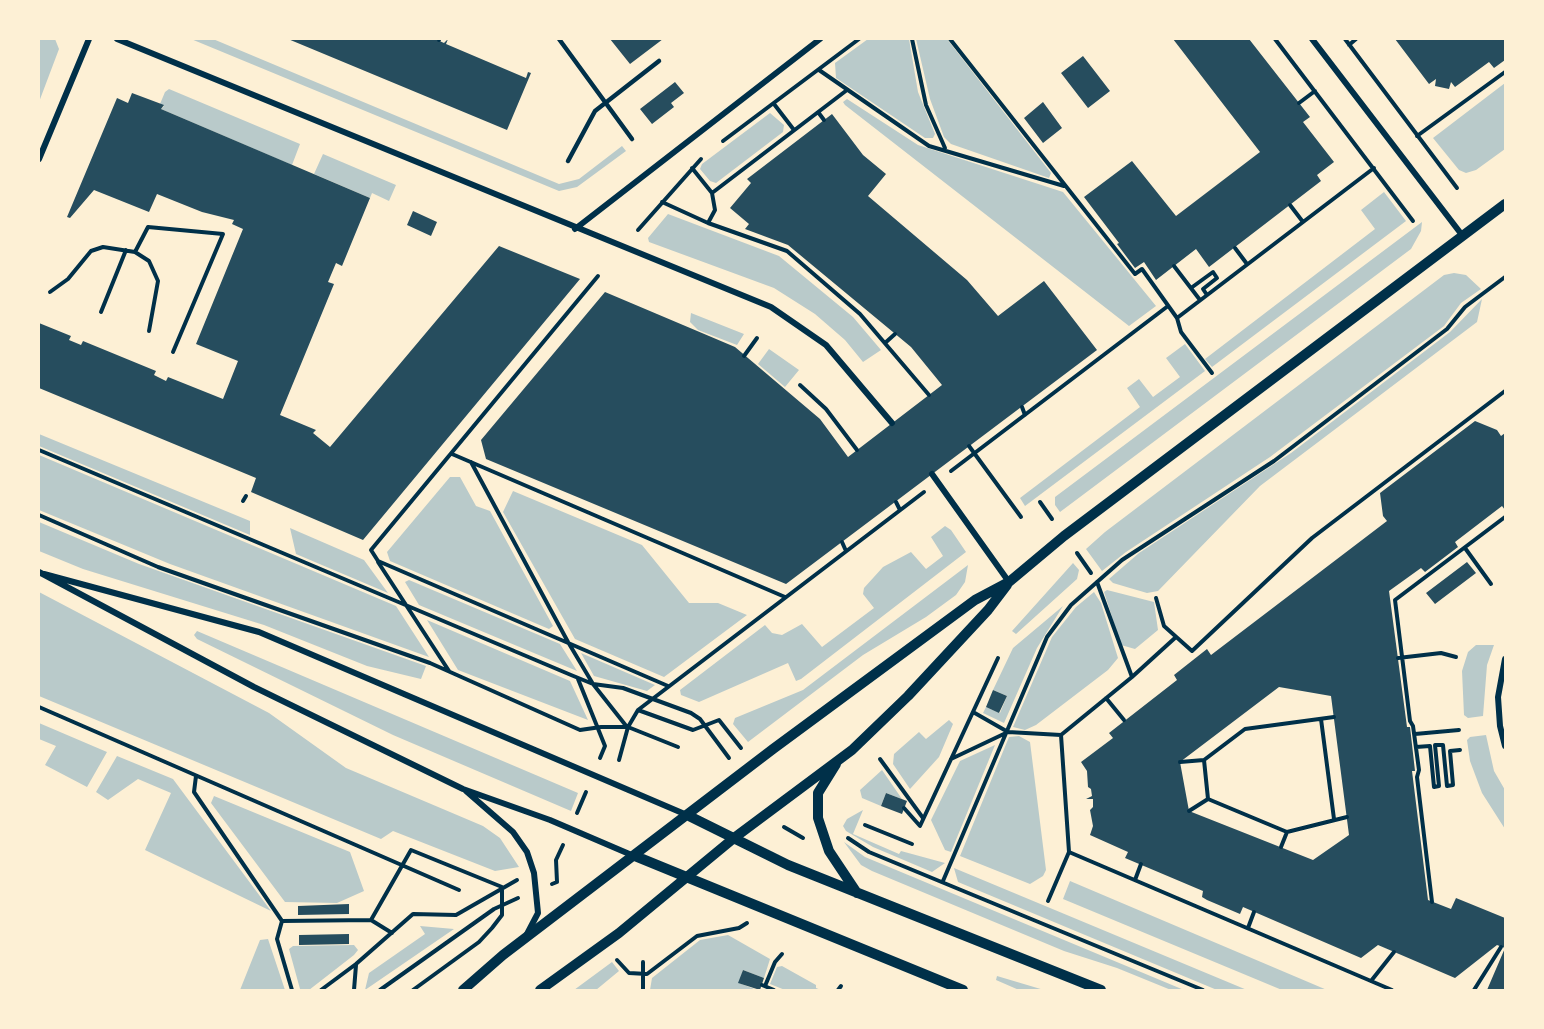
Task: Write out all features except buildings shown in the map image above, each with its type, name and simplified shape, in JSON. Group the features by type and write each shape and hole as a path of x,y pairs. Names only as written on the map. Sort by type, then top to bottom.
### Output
{"street":[{"path":"39,159 89,39"},
{"path":"117,39 575,229 625,245 771,307 826,345 892,423"},
{"path":"575,229 820,39"},
{"path":"1312,39 1462,235"},
{"path":"463,990 526,938 773,749 975,600 1009,582 1064,536 1505,204"},
{"path":"932,474 1009,582"},
{"path":"41,573 254,687 463,789 550,820 963,990"},
{"path":"41,573 259,632 687,815 788,865 1101,990"},
{"path":"540,990 619,933 734,838 839,759 908,696 988,610 1009,582"},
{"path":"1505,659 1498,697 1500,726 1505,746"},
{"path":"839,759 818,793 818,818 829,851 857,893"},
{"path":"463,789 513,832 527,852 534,873 538,913 526,938"}],"lane":[{"path":"559,39 632,139"},
{"path":"568,161 595,111 604,101 659,61"}],"path":[{"path":"717,146 860,39"},
{"path":"912,39 926,105 945,149"},
{"path":"950,39 1135,274 1140,267 1177,318 1181,332 1212,373"},
{"path":"1275,39 1413,221"},
{"path":"1345,39 1457,188"},
{"path":"1349,45 1356,39"},
{"path":"819,70 929,146 1065,186"},
{"path":"1417,136 1505,72"},
{"path":"712,193 847,90"},
{"path":"1299,103 1315,91"},
{"path":"774,104 794,130"},
{"path":"818,112 824,120"},
{"path":"638,230 708,153"},
{"path":"692,168 712,193 715,210 708,223"},
{"path":"1177,318 1374,168"},
{"path":"662,202 708,223 787,251 860,314 929,395"},
{"path":"1290,205 1303,222"},
{"path":"135,252 148,227 223,234 173,352"},
{"path":"50,292 68,279 92,251 103,247 135,252 149,261 158,281 149,331"},
{"path":"1235,248 1247,264"},
{"path":"100,312 126,250"},
{"path":"1174,266 1200,300"},
{"path":"813,274 817,269"},
{"path":"1191,288 1213,272 1217,278 1203,289 1207,295"},
{"path":"449,672 371,550 598,276"},
{"path":"943,881 1047,637 1071,605 1122,560 1274,462 1447,329 1465,307 1505,277"},
{"path":"619,760 628,727 638,710 652,698 1168,306"},
{"path":"885,343 895,334"},
{"path":"744,356 758,338"},
{"path":"800,385 826,409 857,450"},
{"path":"1156,598 1164,626 1192,651 1312,538 1505,391"},
{"path":"1022,407 1025,415"},
{"path":"969,446 1021,517"},
{"path":"39,450 577,678 593,684 623,688 691,713 706,727 729,757"},
{"path":"452,454 785,597"},
{"path":"471,461 568,642 593,684 628,727"},
{"path":"243,501 246,496"},
{"path":"896,502 900,510"},
{"path":"1040,502 1054,522"},
{"path":"39,515 159,567 449,672 580,730 596,727 628,727 678,747"},
{"path":"1432,902 1418,808 1416,747 1406,708 1395,600 1504,519"},
{"path":"842,542 846,551"},
{"path":"1465,548 1491,584"},
{"path":"1077,553 1091,573"},
{"path":"378,561 669,686"},
{"path":"1097,582 1132,677"},
{"path":"973,712 1008,732 1061,735 1132,677 1176,637"},
{"path":"1400,658 1441,652 1456,657"},
{"path":"904,808 920,826 998,658"},
{"path":"577,678 605,746 602,752"},
{"path":"1106,698 1124,720"},
{"path":"39,707 459,890"},
{"path":"638,710 693,730 706,727 719,720 741,748"},
{"path":"1180,762 1204,760 1245,729 1334,717"},
{"path":"1321,719 1334,819"},
{"path":"1414,734 1459,730"},
{"path":"951,759 1008,732"},
{"path":"1048,901 1069,852 1066,781 1061,735"},
{"path":"1416,747 1430,746 1434,787 1439,786 1436,745 1443,745 1447,786 1453,785 1449,751 1460,750"},
{"path":"880,759 923,818"},
{"path":"1204,760 1208,800"},
{"path":"196,776 194,792 282,921 277,939 292,990"},
{"path":"577,813 584,796"},
{"path":"1189,811 1208,800"},
{"path":"1208,800 1287,832 1347,817"},
{"path":"781,825 794,835 808,838"},
{"path":"865,825 912,844"},
{"path":"1281,847 1287,832"},
{"path":"841,834 869,852 1203,990"},
{"path":"371,920 411,850 502,887"},
{"path":"1069,852 1392,990"},
{"path":"549,885 557,882 558,856"},
{"path":"1135,880 1141,864"},
{"path":"321,990 356,964 413,914 456,915 521,878"},
{"path":"413,990 479,942 502,915 504,904 502,887"},
{"path":"380,990 504,904 520,896"},
{"path":"1248,928 1254,912"},
{"path":"282,921 371,920 392,933"},
{"path":"616,959 629,974 642,975 653,971 697,936 739,928 750,920"},
{"path":"1474,990 1501,947"},
{"path":"1371,981 1394,952"},
{"path":"774,990 763,986 775,962 782,954"},
{"path":"643,962 643,990"},
{"path":"354,990 356,964"}],"shaded area":[{"path":"39,39 55,39 59,49 39,102"},
{"path":"191,39 213,39 559,184 579,179 622,146 626,151 577,187 559,191"},
{"path":"868,39 909,39 918,92 935,134 933,138 925,138 836,78 835,63"},
{"path":"916,39 947,39 1051,173 1049,178 951,144 944,137 930,99"},
{"path":"1505,83 1505,149 1476,170 1466,173 1459,170 1433,138"},
{"path":"169,89 300,144 292,165 161,109 164,106 160,104 165,92"},
{"path":"847,99 918,145 1063,192 1156,306 1129,326 845,105 843,102"},
{"path":"770,113 784,125 783,132 716,183 710,181 700,169 702,164"},
{"path":"323,154 396,185 389,201 372,193 370,198 314,174"},
{"path":"1384,192 1406,221 1212,367 1205,359 1375,229 1361,210"},
{"path":"668,214 779,256 853,317 881,350 863,362 845,340 815,314 774,288 649,242 648,238"},
{"path":"1422,222 1421,231 1411,249 1060,512 1055,505 1055,497"},
{"path":"1454,273 1466,275 1481,289 1461,303 1444,326 1270,457 1126,552 1102,571 1086,549 1105,532 1444,275"},
{"path":"1482,299 1477,322 1260,486 1158,591 1147,593 1113,583 1109,579 1139,553 1291,453 1450,332"},
{"path":"691,313 744,334 737,345 698,330 690,322"},
{"path":"1185,344 1205,371 1025,506 1020,498 1140,407 1127,388 1139,379 1153,397 1180,377 1166,358"},
{"path":"769,349 799,370 785,387 758,364"},
{"path":"39,434 250,521 250,535 39,446"},
{"path":"39,455 396,606 429,657 170,564 39,510"},
{"path":"450,477 460,477 476,506 490,511 553,626 549,629 390,561 387,552"},
{"path":"513,491 642,545 689,603 718,603 747,615 664,677 575,639 503,512"},
{"path":"39,522 139,564 426,666 421,679 367,666 264,625 83,569 39,551"},
{"path":"945,526 951,530 966,552 801,679 796,681 788,663 699,702 681,695 680,690 765,625 772,633 782,635 802,624 822,647 874,608 863,594 864,588 883,567 911,552 926,569 943,556 931,537"},
{"path":"290,528 364,560 388,593 296,554"},
{"path":"1073,563 1079,570 1077,579 1016,634 1012,631"},
{"path":"968,565 965,582 956,595 926,617 863,655 748,742 733,724 735,718 803,690"},
{"path":"409,580 560,644 577,671 419,605 405,582"},
{"path":"1107,590 1154,602 1158,630 1135,649 1121,645 1104,592"},
{"path":"39,592 269,713 346,768 483,826 500,838 519,867 495,871 393,831 381,839 39,696"},
{"path":"1094,592 1101,603 1118,658 1108,670 1036,725 1025,730 1013,727 1052,637 1076,607"},
{"path":"1063,606 1037,648 1004,723 983,713 986,707 1000,713 1007,696 993,690 1013,648"},
{"path":"427,620 570,681 588,720 458,670"},
{"path":"197,631 578,793 571,811 393,735 197,639 194,635"},
{"path":"1476,645 1494,645 1487,665 1483,716 1468,718 1464,715 1462,671 1468,652"},
{"path":"581,653 655,685 647,691 594,676"},
{"path":"949,720 953,724 939,757 910,789 893,764 894,754 919,732 926,739"},
{"path":"39,723 107,752 87,787 45,765 56,746 39,739"},
{"path":"1486,735 1494,771 1505,790 1505,829 1482,793 1470,761 1467,740 1470,737"},
{"path":"1019,736 1030,742 1046,870 1043,876 1030,884 960,856 1009,737"},
{"path":"995,745 951,852 945,850 931,820 960,761"},
{"path":"117,756 173,779 271,911 145,850 171,793 138,779 108,800 96,792"},
{"path":"882,770 902,799 886,793 881,806 862,798 860,790"},
{"path":"214,796 350,852 364,891 337,903 285,902 211,803"},
{"path":"863,810 853,834 899,854 901,851 945,863 932,872 873,847 846,831 843,826 847,819"},
{"path":"844,842 865,857 1184,990 1171,990 1117,968 1064,951 872,871 861,865"},
{"path":"954,868 1247,990 1217,990 958,882"},
{"path":"1070,881 1327,990 1282,990 1063,899"},
{"path":"420,926 454,929 365,990 369,973 425,934"},
{"path":"728,935 770,959 764,978 743,970 739,983 757,990 650,990 652,978 700,940"},
{"path":"268,939 285,990 240,990 260,940"},
{"path":"354,945 358,950 354,955 309,990 300,989 289,949 293,946"},
{"path":"612,962 619,971 596,990 574,990"},
{"path":"782,966 821,990 785,990 770,984 777,967"},
{"path":"997,976 1044,990 1019,990 996,980"}]}
